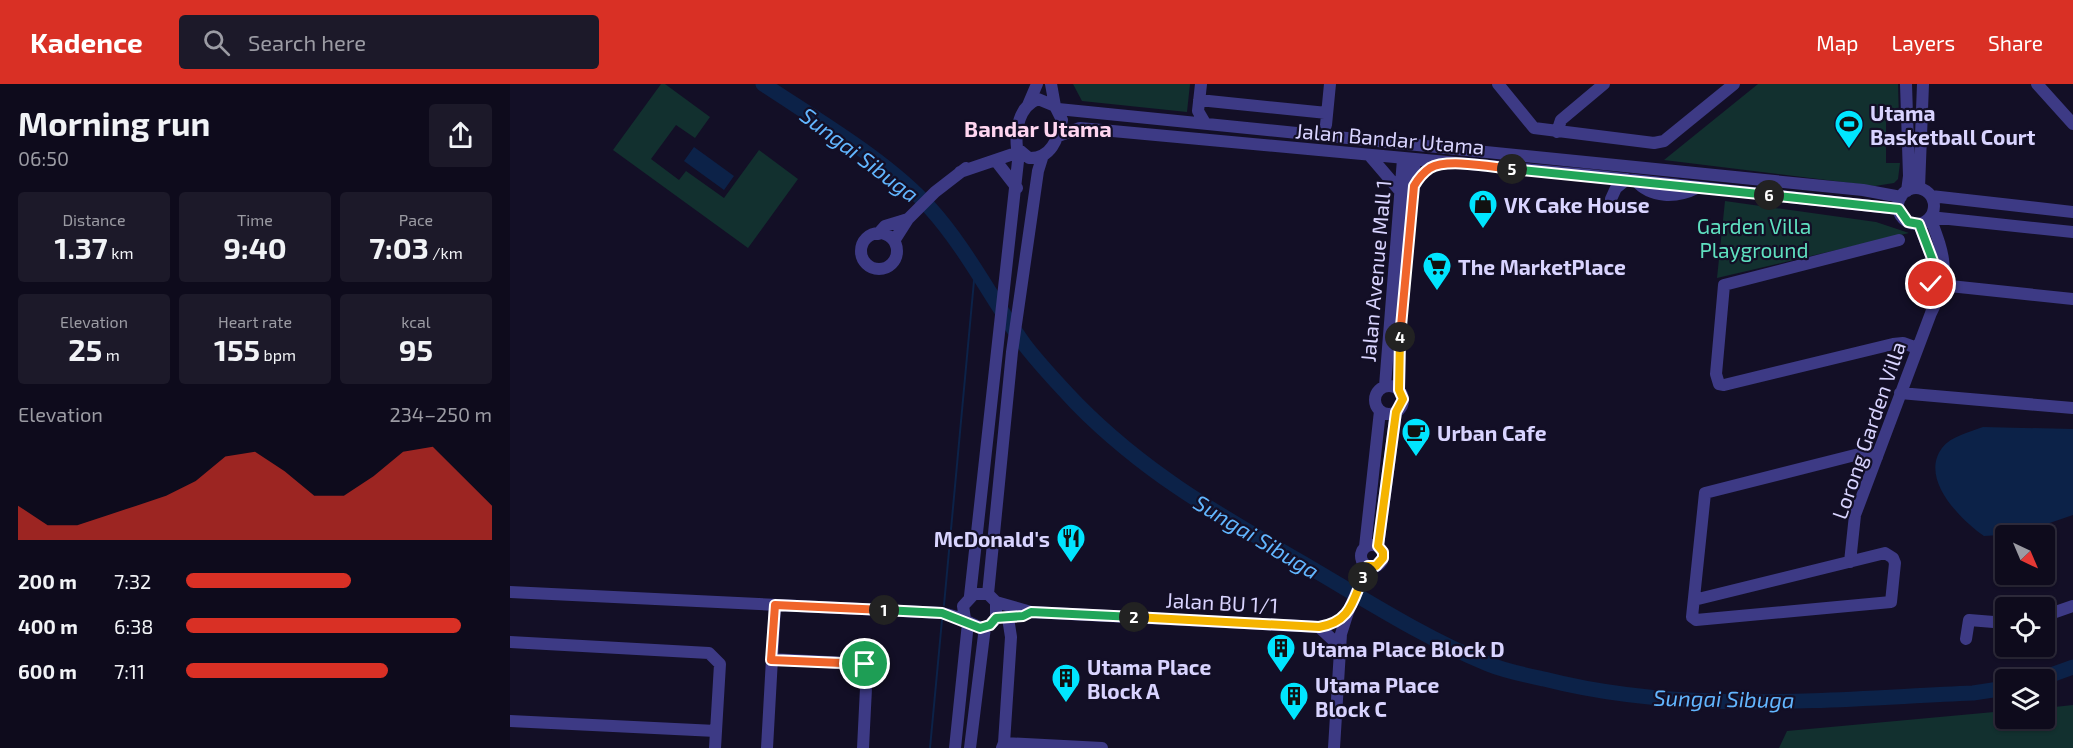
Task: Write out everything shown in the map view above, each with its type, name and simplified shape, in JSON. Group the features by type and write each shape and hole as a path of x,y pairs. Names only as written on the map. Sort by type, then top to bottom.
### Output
{"street":[{"path":"955,748 966,601 1003,286 1017,188 1017,126 1037,84"},
{"path":"1051,84 1062,120 1054,146 1043,156 1038,171 1012,352 992,598 1011,637 1003,746 1102,748"},
{"path":"1201,84 1198,111 1205,123"},
{"path":"1330,84 1327,119 1337,137"},
{"path":"1498,84 1534,128 1659,142 1734,84"},
{"path":"1557,132 1561,120 1604,84"},
{"path":"1906,84 1908,222 1925,220 2073,232"},
{"path":"1907,196 1923,84"},
{"path":"2037,84 2073,124"},
{"path":"1028,105 1038,99 1057,107"},
{"path":"1199,100 1327,119"},
{"name":"Jalan Bandar Utama","path":"1057,107 1361,139 1448,164 1631,179 1698,187 1931,196 2073,212"},
{"path":"1313,134 1327,119"},
{"name":"Jalan Bandar Utama","path":"1058,136 1080,128 1370,156 1409,154"},
{"path":"1409,154 1460,149 1907,196"},
{"path":"1018,150 1029,158 1043,156"},
{"path":"960,172 996,161 1018,150"},
{"path":"910,217 885,226 878,234 868,238 862,248 864,259 872,267 883,269 893,262 897,252 894,241 910,217 935,192 969,165 1018,150"},
{"name":"Jalan Avenue Mall 1","path":"1399,390 1401,320 1414,186 1409,154"},
{"name":"Jalan Avenue Mall 1","path":"1385,386 1400,191 1409,154"},
{"path":"1370,156 1400,191"},
{"path":"996,161 1017,188"},
{"path":"1592,162 1605,177"},
{"path":"1414,186 1430,168 1448,164"},
{"path":"1611,199 1616,188 1631,179"},
{"path":"1925,220 1934,207 1931,196"},
{"name":"Lorong Garden Villa","path":"1850,562 1855,514 1931,313 1945,256 1925,220"},
{"path":"878,234 894,241"},
{"path":"1899,240 1728,283 1723,289 1716,374 1719,384 1724,385 1893,344 1904,343 1917,348"},
{"path":"1937,285 2073,299"},
{"path":"1368,566 1360,556 1371,546 1396,412 1402,403 1399,390 1385,386 1377,391 1374,400 1380,411 1371,546"},
{"path":"1900,393 2073,408"},
{"path":"1380,411 1388,414 1396,412"},
{"path":"1694,600 1885,553 1893,558 1891,602 1696,620 1692,616 1705,493 1863,453 1876,457"},
{"path":"1368,566 1376,566 1382,561 1383,552 1371,546"},
{"path":"1334,748 1339,651 1346,617 1368,566"},
{"path":"510,592 942,613 976,627 985,627 1002,618 1031,612"},
{"path":"942,613 978,592 992,598"},
{"name":"Jalan BU 1/1","path":"992,598 1031,612 1322,630"},
{"path":"767,748 775,605"},
{"path":"2055,612 2073,606"},
{"path":"1339,651 1322,630 1346,617"},
{"path":"1966,639 1969,620 1995,622"},
{"path":"970,748 985,627"},
{"path":"510,642 709,653 720,664 715,748"},
{"path":"771,660 865,664 867,668 863,748"},
{"path":"510,721 716,731"}],"green space":[{"path":"661,84 665,84 710,117 695,138 676,125 651,159 679,180 686,171 724,198 759,150 798,179 748,248 613,150"},
{"path":"1073,84 1190,84 1187,112 1082,101"},
{"path":"1758,84 1898,84 1899,119 1886,120 1886,163 1900,163 1898,179 1894,183 1875,186 1664,160"},
{"name":"Garden Villa Playground","path":"1725,201 1876,222 1909,233 1717,278"},
{"path":"2073,705 2073,748 1779,748 1787,731 1995,712 1995,729 2055,729 2055,707"}],"water":[{"path":"694,147 734,176 724,190 684,161"},
{"path":"1983,427 2073,429 2073,515 2044,525 1995,525 1995,535 1984,536 1964,520 1946,498 1936,473 1936,460 1942,448 1950,440"}],"waterway":[{"name":"Sungai Sibuga","path":"763,84 873,158 894,174 930,208 968,257 1012,327 1036,360 1077,404 1129,451 1182,490 1239,526 1439,642 1508,671 1597,690 1650,697 1704,701 1811,701 1973,693 1995,690"},
{"path":"944,605 975,270"},
{"path":"930,748 942,620"},
{"name":"Sungai Sibuga","path":"2055,674 2073,667"}],"place":[{"name":"Utama Basketball Court","path":"1849,150"},
{"name":"VK Cake House","path":"1483,230"},
{"name":"The MarketPlace","path":"1437,292"},
{"name":"Urban Cafe","path":"1416,458"},
{"name":"McDonald's","path":"1071,564"},
{"name":"Utama Place Block D","path":"1281,674"},
{"name":"Utama Place Block A","path":"1066,704"},
{"name":"Utama Place Block C","path":"1294,722"}],"district":[{"name":"Bandar Utama","path":"1038,128"}],"route":[{"path":"865,664 771,660 775,605 942,613 965,620 980,628 990,625 996,618 1023,616 1031,612 1319,627 1338,622 1347,614 1368,566 1376,566 1383,558 1383,552 1378,546 1396,412 1401,407 1403,399 1399,390 1401,320 1414,186 1420,177 1437,165 1589,175 1899,209 1904,219 1919,224 1933,261 1931,284"}]}
